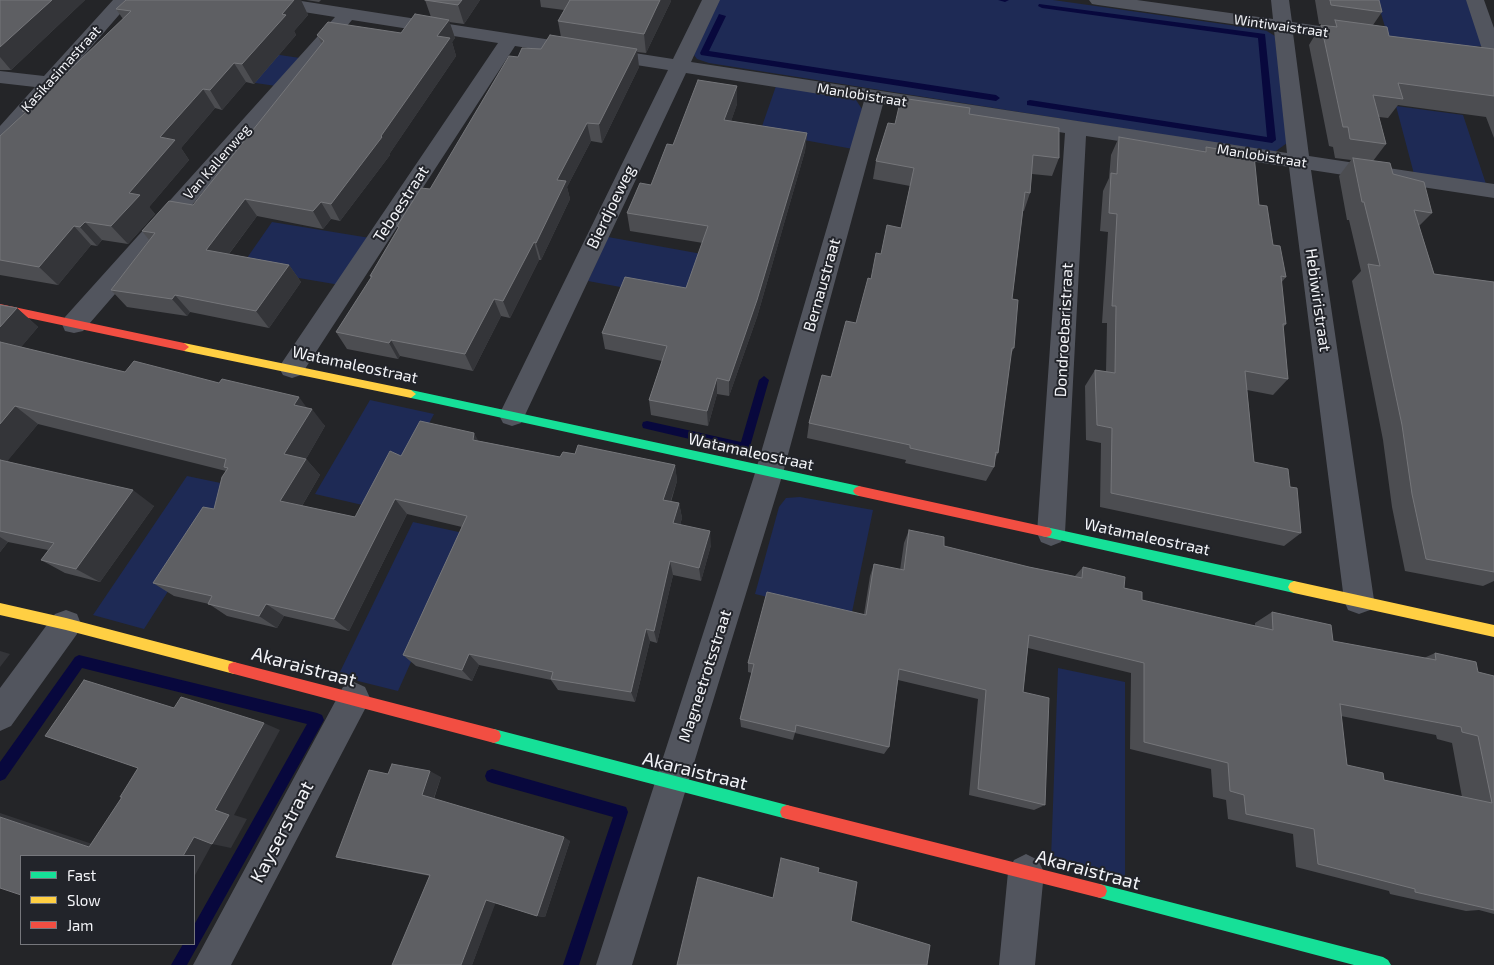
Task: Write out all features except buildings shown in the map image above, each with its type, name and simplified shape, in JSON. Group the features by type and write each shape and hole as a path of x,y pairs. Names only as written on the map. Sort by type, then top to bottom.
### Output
{"street":[{"name":"Kasikasimastraat","path":"0,139 122,0"},
{"name":"Manlobistraat","path":"260,0 354,6 510,39 875,97 1494,191"},
{"name":"Bierdjoeweg","path":"512,415 711,0"},
{"name":"Wintiwaistraat","path":"1098,0 1370,39"},
{"name":"Hebiwiristraat","path":"1280,0 1299,161 1358,600"},
{"path":"1475,0 1494,55 1475,52"},
{"name":"Van Kallenweg","path":"74,324 354,6"},
{"name":"Teboestraat","path":"292,368 510,39"},
{"path":"0,78 48,83"},
{"name":"Bernaustraat","path":"769,473 875,97"},
{"name":"Dondroebaristraat","path":"1051,533 1076,128"},
{"name":"Watamaleostraat","path":"0,308 512,415 1494,631"},
{"name":"Magneetrotsstraat","path":"614,965 769,473"},
{"name":"Akaraistraat","path":"0,609 66,624 354,698 671,783 1026,872 1382,965"},
{"path":"0,715 66,624"},
{"name":"Kayserstraat","path":"211,965 354,698"},
{"path":"1017,965 1026,872"}],"shaded area":[{"path":"718,0 1053,0 1265,30 1275,36 1287,143 1276,151 1266,151 709,63 697,59 694,55"},
{"path":"1377,0 1470,0 1482,46 1472,47 1388,37"},
{"path":"199,43 300,58 276,86 174,71"},
{"path":"776,86 856,100 862,109 853,149 760,132"},
{"path":"1396,106 1463,115 1486,184 1414,174"},
{"path":"272,222 370,238 340,285 240,268"},
{"path":"608,237 702,254 685,299 588,281"},
{"path":"370,400 434,414 384,510 315,494"},
{"path":"187,476 235,486 144,629 93,615"},
{"path":"800,497 873,510 851,617 755,594 779,507 786,498"},
{"path":"413,522 468,534 398,691 338,676"},
{"path":"1058,668 1125,682 1125,877 1051,859"}],"waterway":[{"path":"1030,103 1272,140 1262,36 1042,6"},
{"path":"722,16 704,53 996,98"},
{"path":"647,425 745,447 764,380"},
{"path":"0,774 79,661 317,720 195,937"},
{"path":"492,776 621,812 571,965"},
{"path":"179,965 190,945"}],"traffic: fast":[{"path":"411,394 859,491"},
{"path":"1046,532 1294,587"},
{"path":"494,736 787,812"},
{"path":"1100,891 1383,965"}],"traffic: slow":[{"path":"184,347 411,394"},
{"path":"1294,587 1494,631"},
{"path":"0,609 66,624 234,668"}],"traffic: jam":[{"path":"0,308 184,347"},
{"path":"859,491 1046,532"},
{"path":"234,668 494,736"},
{"path":"787,812 1100,891"}]}
